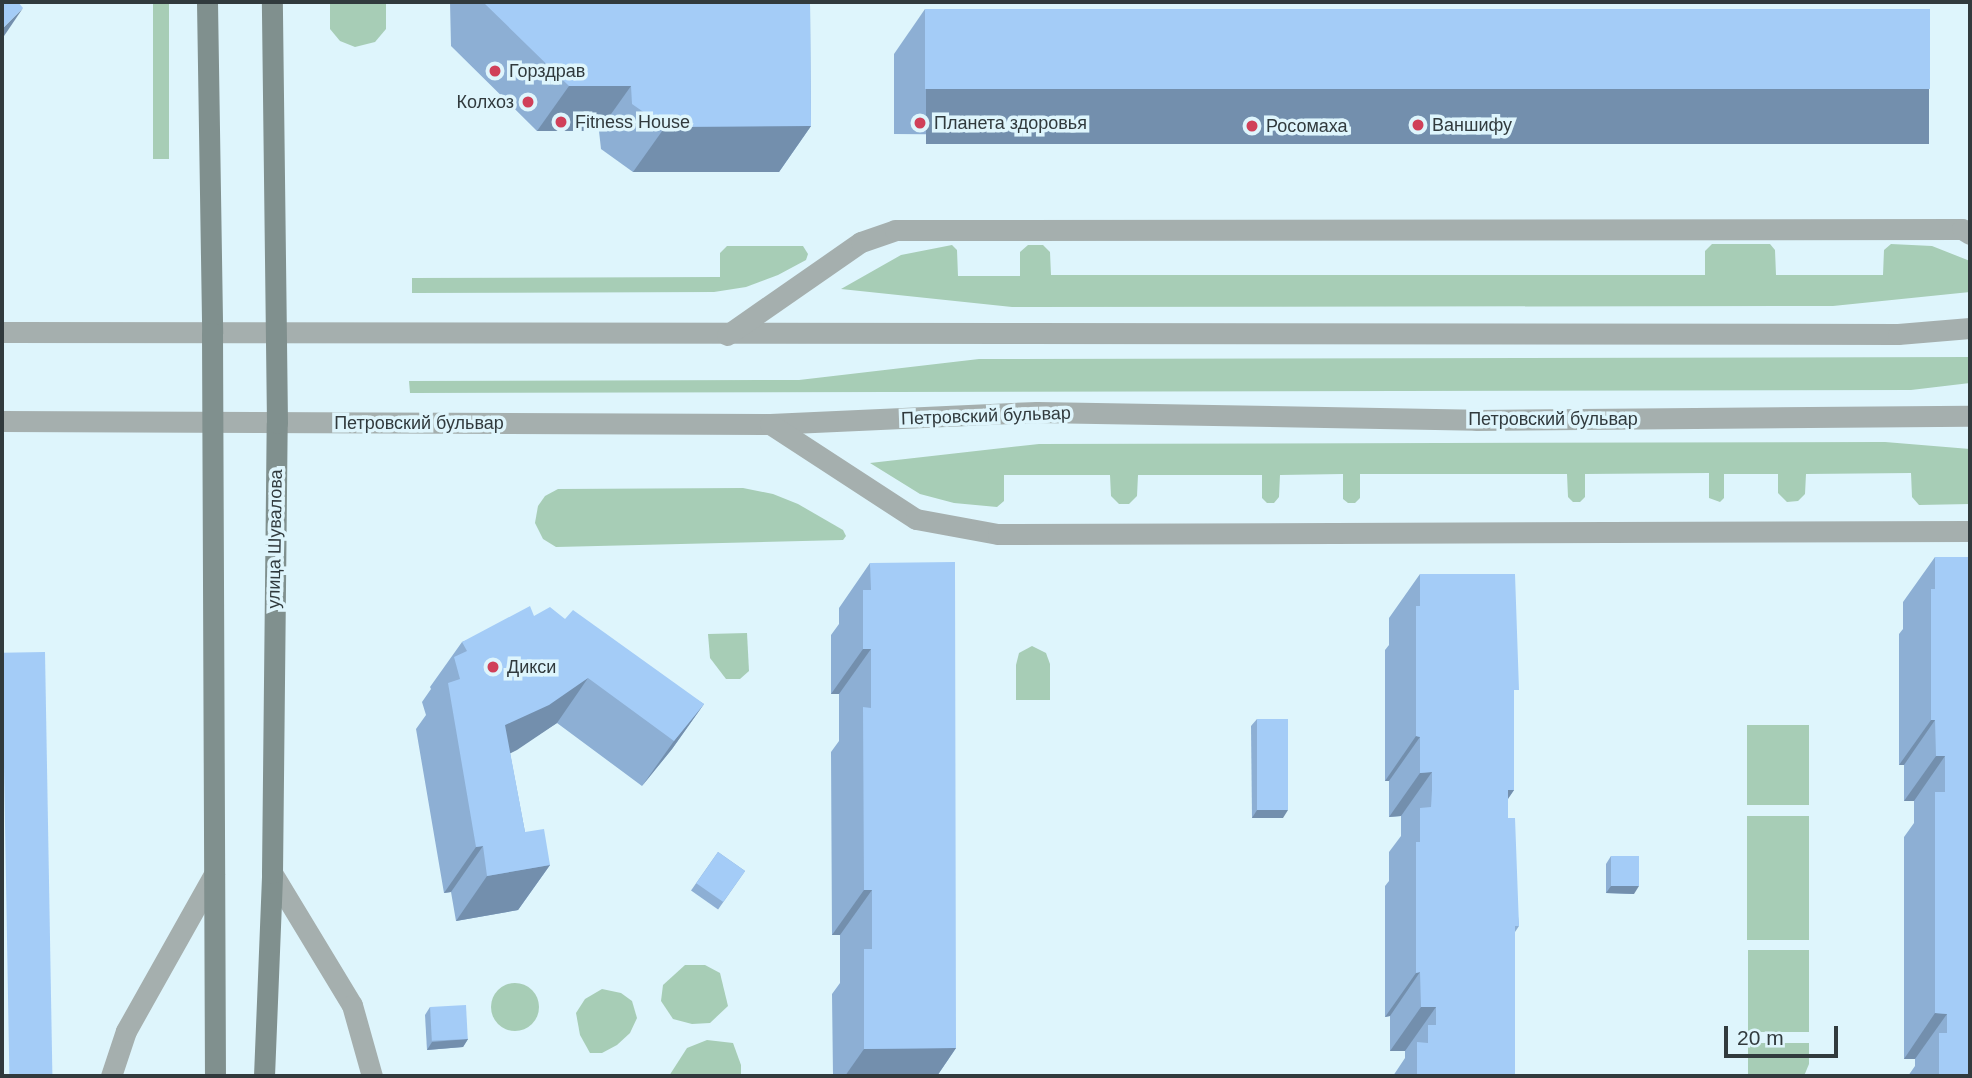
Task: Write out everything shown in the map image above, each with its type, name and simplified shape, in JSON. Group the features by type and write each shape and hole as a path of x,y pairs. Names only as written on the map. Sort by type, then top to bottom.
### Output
{"street":[{"path":"206,2 212,333 215,1076"},
{"name":"улица Шувалова","path":"264,1076 272,873 277,423 272,2"},
{"path":"727,335 860,242 895,230 1962,229 1970,234"},
{"path":"2,332 727,335 1898,334 1970,328"},
{"name":"Петровский бульвар","path":"2,421 770,424 1037,412 1476,420 1970,416"},
{"path":"770,424 916,519 998,534 1970,531"},
{"path":"272,873 352,1005 372,1076"},
{"path":"111,1076 126,1031 214,874"}],"green space":[{"path":"153,2 169,2 169,159 153,159"},
{"path":"330,2 386,2 386,29 375,42 355,47 340,41 330,29"},
{"path":"1712,244 1770,244 1775,250 1776,275 1883,275 1884,250 1891,244 1932,246 1970,261 1970,292 1833,306 1012,307 841,289 901,255 952,245 957,250 958,276 1020,276 1020,252 1028,245 1043,245 1050,252 1051,275 1705,275 1705,251"},
{"path":"727,246 803,246 808,254 806,260 778,275 746,287 714,292 412,293 412,278 720,277 720,253"},
{"path":"1970,357 1970,383 1911,390 410,393 409,381 799,380 979,359"},
{"path":"1885,442 1970,449 1970,504 1919,505 1912,497 1911,473 1806,474 1805,494 1798,501 1787,502 1778,493 1778,474 1724,474 1724,498 1720,502 1709,498 1709,473 1585,474 1585,497 1580,502 1573,502 1568,497 1567,474 1360,474 1360,498 1355,503 1348,503 1343,499 1343,474 1280,475 1279,497 1274,503 1267,503 1262,498 1262,475 1138,475 1137,496 1129,504 1119,504 1111,496 1110,475 1004,475 1004,501 997,507 954,503 920,494 870,463 1039,444"},
{"path":"743,488 773,494 798,504 843,530 846,536 843,540 556,547 543,539 535,523 538,506 545,496 558,489"},
{"path":"747,633 749,671 740,679 726,679 710,658 708,634"},
{"path":"1032,646 1046,653 1050,664 1050,700 1016,700 1016,665 1019,653"},
{"path":"1747,725 1809,725 1809,805 1747,805"},
{"path":"1747,816 1809,816 1809,940 1747,940"},
{"path":"1748,950 1809,950 1809,1032 1748,1032"},
{"path":"685,965 705,965 720,973 728,1006 710,1023 692,1024 673,1019 661,1001 663,985"},
{"path":"515,983 532,990 539,1007 532,1024 515,1031 498,1024 491,1007 498,990"},
{"path":"602,989 621,993 632,1001 637,1018 630,1033 617,1045 602,1053 590,1053 580,1035 576,1013 585,999"},
{"path":"707,1040 733,1043 741,1065 741,1076 669,1076 687,1048"},
{"path":"1748,1043 1809,1043 1809,1064 1804,1076 1748,1076"}],"building":[{"path":"2,2 18,2 23,8 2,29"},
{"path":"483,2 810,2 811,126 665,127 632,104 631,86 569,86"},
{"path":"925,9 1930,9 1930,89 925,89"},
{"path":"1935,557 1970,557 1970,1076 1939,1076 1939,1033 1947,1033 1947,1014 1935,1013 1935,792 1945,792 1945,756 1936,756 1935,720 1931,720 1931,589 1935,589"},
{"path":"955,562 956,1048 864,1049 864,949 872,949 872,890 864,890 863,707 871,708 871,649 863,649 863,590 871,590 870,563"},
{"path":"1420,574 1515,574 1519,690 1514,690 1514,790 1508,790 1508,818 1515,818 1519,926 1515,926 1515,1076 1417,1076 1417,1042 1428,1043 1428,1025 1436,1025 1436,1007 1421,1007 1420,972 1416,973 1416,842 1420,842 1420,808 1431,807 1432,790 1432,772 1420,773 1420,737 1416,736 1416,606 1420,606"},
{"path":"530,606 534,616 550,607 565,619 573,610 704,704 674,741 588,678 549,705 505,725 525,832 544,829 550,865 487,876 483,846 476,847 448,683 460,679 454,657 467,651 462,642"},
{"path":"45,652 52,1076 9,1076 2,653"},
{"path":"1257,719 1288,719 1288,810 1257,810"},
{"path":"718,852 745,871 723,902 696,883"},
{"path":"1611,856 1639,856 1639,886 1611,886"},
{"path":"466,1005 468,1039 432,1041 430,1007"}],"place":[{"name":"Горздрав","path":"495,71"},
{"name":"Колхоз","path":"528,102"},
{"name":"Fitness House","path":"561,122"},
{"name":"Планета здоровья","path":"920,123"},
{"name":"Ваншифу","path":"1418,125"},
{"name":"Росомаха","path":"1252,126"},
{"name":"Дикси","path":"493,667"}]}
